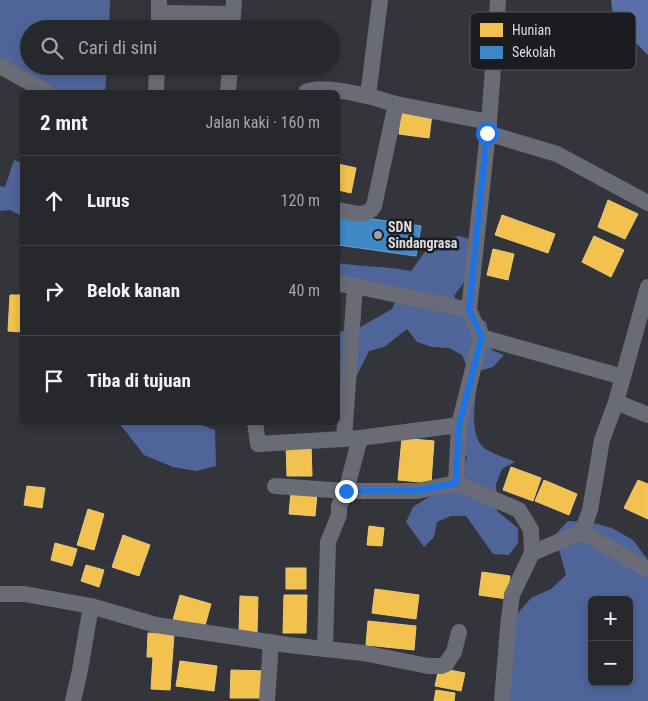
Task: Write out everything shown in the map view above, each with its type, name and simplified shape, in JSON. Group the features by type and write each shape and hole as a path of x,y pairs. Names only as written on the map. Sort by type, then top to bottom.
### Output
{"street":[{"path":"368,96 380,0"},
{"path":"159,14 233,14"},
{"path":"0,66 43,90"},
{"path":"456,483 459,425 482,337 469,310 493,70"},
{"path":"156,90 157,75"},
{"path":"228,90 229,75"},
{"path":"340,92 368,96 488,128 557,154 648,203"},
{"path":"340,210 364,215 370,212 374,206 396,104"},
{"path":"340,284 469,310"},
{"path":"325,649 328,542 339,515 339,506 346,491 352,438 356,286"},
{"path":"532,553 582,532 590,510 602,440 616,402 648,286"},
{"path":"482,337 623,377"},
{"path":"616,402 648,416"},
{"path":"255,425 258,444 352,438 459,425"},
{"path":"275,486 346,491 417,491 456,483 519,510 531,530 532,553 512,595 502,701"},
{"path":"582,532 648,570"},
{"path":"0,594 24,594 91,606 156,625 363,653 414,664 441,666 446,664 452,656 459,632"},
{"path":"73,701 91,606"},
{"path":"267,701 272,642"}],"shaded area":[{"path":"0,0 110,0 109,20 20,20 20,73 0,62"},
{"path":"611,0 648,0 648,55 636,43 636,12 613,12"},
{"path":"24,75 106,75 105,90 52,90"},
{"path":"14,160 20,162 20,215 10,210 0,211 0,186 5,187"},
{"path":"459,236 473,240 472,271 454,296 462,309 486,322 492,350 504,355 493,367 479,371 474,422 475,432 483,447 515,462 502,469 496,484 497,511 518,528 518,543 509,555 493,554 466,516 451,516 437,522 434,537 424,547 406,522 413,507 451,483 462,471 467,457 458,444 468,370 462,355 449,348 432,347 417,342 407,329 384,347 369,351 343,403 340,405 340,332 355,330 392,309 398,295 340,280 340,263 411,271 432,242"},
{"path":"121,425 201,425 215,430 216,466 196,471 173,467 144,455"},
{"path":"568,521 590,522 612,528 633,540 648,560 648,701 498,701 511,632 518,613 531,598 551,589 566,575 555,535"}],"building: Hunian":[{"path":"402,110 432,114 429,138 399,134"},
{"path":"340,164 356,168 351,193 340,190"},
{"path":"608,200 638,214 625,239 598,227"},
{"path":"502,215 555,234 548,253 495,235"},
{"path":"594,236 624,250 611,277 582,262"},
{"path":"493,249 514,254 508,280 487,275"},
{"path":"10,295 20,295 20,332 8,331"},
{"path":"402,438 434,441 431,483 398,480"},
{"path":"286,444 311,444 312,476 287,476"},
{"path":"511,467 541,478 533,501 503,490"},
{"path":"544,480 577,494 569,515 535,501"},
{"path":"638,480 648,484 648,519 624,508"},
{"path":"27,486 45,488 42,508 24,505"},
{"path":"291,492 317,494 315,516 289,514"},
{"path":"88,509 104,514 94,550 77,545"},
{"path":"369,526 384,528 382,546 367,545"},
{"path":"123,535 150,545 139,576 112,567"},
{"path":"55,543 77,549 72,566 51,560"},
{"path":"86,565 104,570 99,587 81,581"},
{"path":"286,568 306,568 306,589 286,589"},
{"path":"482,572 510,576 507,599 479,595"},
{"path":"375,589 419,595 416,619 372,613"},
{"path":"180,595 211,604 204,629 173,620"},
{"path":"284,595 307,595 306,633 283,633"},
{"path":"240,596 258,597 257,633 239,633"},
{"path":"368,621 416,626 414,650 366,645"},
{"path":"148,633 174,634 170,690 151,689 153,657 147,657"},
{"path":"180,661 217,666 214,691 176,686"},
{"path":"439,668 465,673 461,691 435,686"},
{"path":"231,670 265,671 265,698 230,698"},
{"path":"436,690 455,693 454,701 434,701"}],"building: Sekolah":[{"name":"SDN Sindangrasa","path":"340,214 421,226 416,256 340,245"}],"place":[{"name":"SDN Sindangrasa","path":"378,235"}],"route":[{"path":"346,491 417,491 456,483 459,425 482,337 469,310 487,133"}]}
